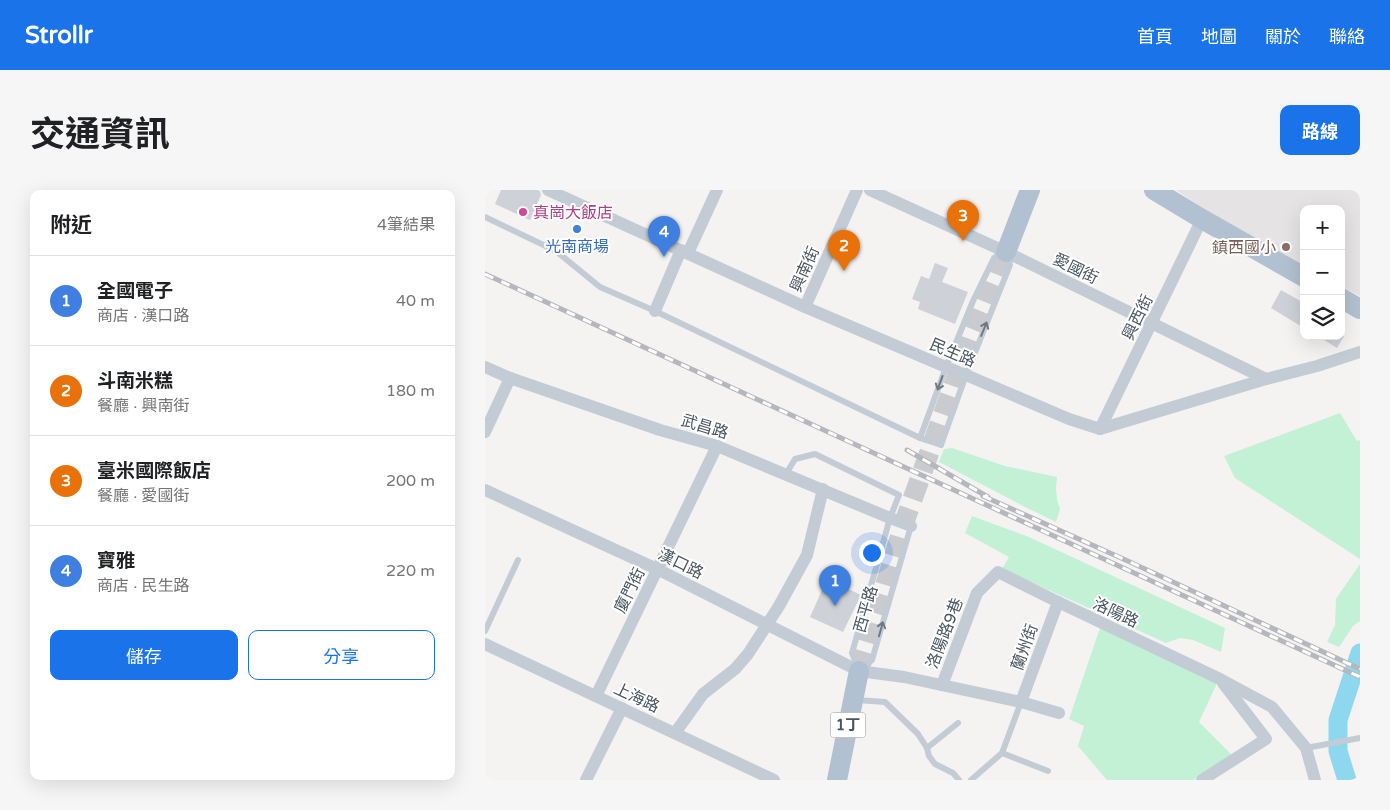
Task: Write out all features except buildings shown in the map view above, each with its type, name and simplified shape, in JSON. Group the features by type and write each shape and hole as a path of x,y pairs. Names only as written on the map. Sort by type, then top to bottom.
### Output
{"main road":[{"path":"1006,252 1030,190"},
{"path":"1154,190 1300,275"},
{"path":"1345,300 1360,309"},
{"name":"西平路","path":"837,780 859,671"}],"street":[{"name":"民生路","path":"548,190 569,194 685,252 805,307 1069,419 1100,429"},
{"path":"655,311 717,190"},
{"name":"興南街","path":"805,307 857,190"},
{"name":"愛國街","path":"871,190 1006,252 1266,378"},
{"name":"興西街","path":"1100,429 1202,219"},
{"path":"1100,429 1266,378 1317,366 1360,352"},
{"name":"武昌路","path":"485,368 659,430 717,446 911,526"},
{"path":"485,432 510,378"},
{"name":"廈門街","path":"596,696 717,446"},
{"path":"675,733 703,694 735,669 748,654 779,606 807,556 823,489"},
{"name":"漢口路","path":"485,490 657,569 859,671"},
{"name":"洛陽路","path":"998,572 1220,679 1272,707 1306,748 1315,780"},
{"name":"洛陽路9巷","path":"942,685 977,593 998,572"},
{"name":"蘭州街","path":"1021,702 1058,602"},
{"name":"上海路","path":"485,644 774,780"},
{"path":"859,671 904,677 942,685 1021,702 1059,714"},
{"name":"洛陽路","path":"1202,780 1266,739 1220,679"},
{"path":"586,780 621,708"}],"lane":[{"path":"485,217 556,250 600,287 655,311 920,438 941,446 966,375 1009,265 1006,252 994,258 973,302 946,367 920,438"},
{"name":"西平路","path":"785,474 795,459 815,454 899,495 890,518 852,653 859,671 872,660 911,526"},
{"path":"485,631 519,560"},
{"path":"853,699 885,702 917,734 935,764 953,773 959,780"},
{"path":"971,780 1002,753 1021,702"},
{"path":"927,748 958,723"},
{"path":"1306,748 1360,738"},
{"path":"1002,753 1047,771"}],"shaded area":[{"name":"鎮西國小","path":"1176,190 1360,190 1360,296 1345,288 1345,205 1300,205 1300,264 1232,228"}],"green space":[{"path":"1340,413 1357,441 1360,440 1360,559 1235,478 1224,456"},
{"path":"952,448 1005,466 1057,477 1057,500 1060,509 1056,522 939,462 944,449"},
{"path":"972,516 1029,537 1225,628 1221,652 1193,640 1180,638 1166,643 1002,569 1009,557 965,533"},
{"path":"1360,564 1360,621 1353,626 1339,647 1327,642 1335,625 1336,599"},
{"path":"1100,628 1217,683 1199,722 1232,755 1193,780 1107,780 1078,746 1084,726 1069,719"}],"waterway":[{"path":"1347,780 1338,751 1338,720 1360,653"}],"tunnel":[{"path":"859,671 904,523 970,339 1006,252"}],"railway":[{"path":"485,274 1360,677"},
{"path":"907,450 988,497"},
{"path":"983,496 1360,669"}],"place":[{"name":"真崗大飯店","path":"523,212"},
{"name":"光南商場","path":"577,229"},
{"name":"臺米國際飯店","path":"963,241"},
{"name":"鎮西國小","path":"1286,247"},
{"name":"寶雅","path":"664,257"},
{"name":"斗南米糕","path":"844,271"},
{"name":"全國電子","path":"835,606"}]}
